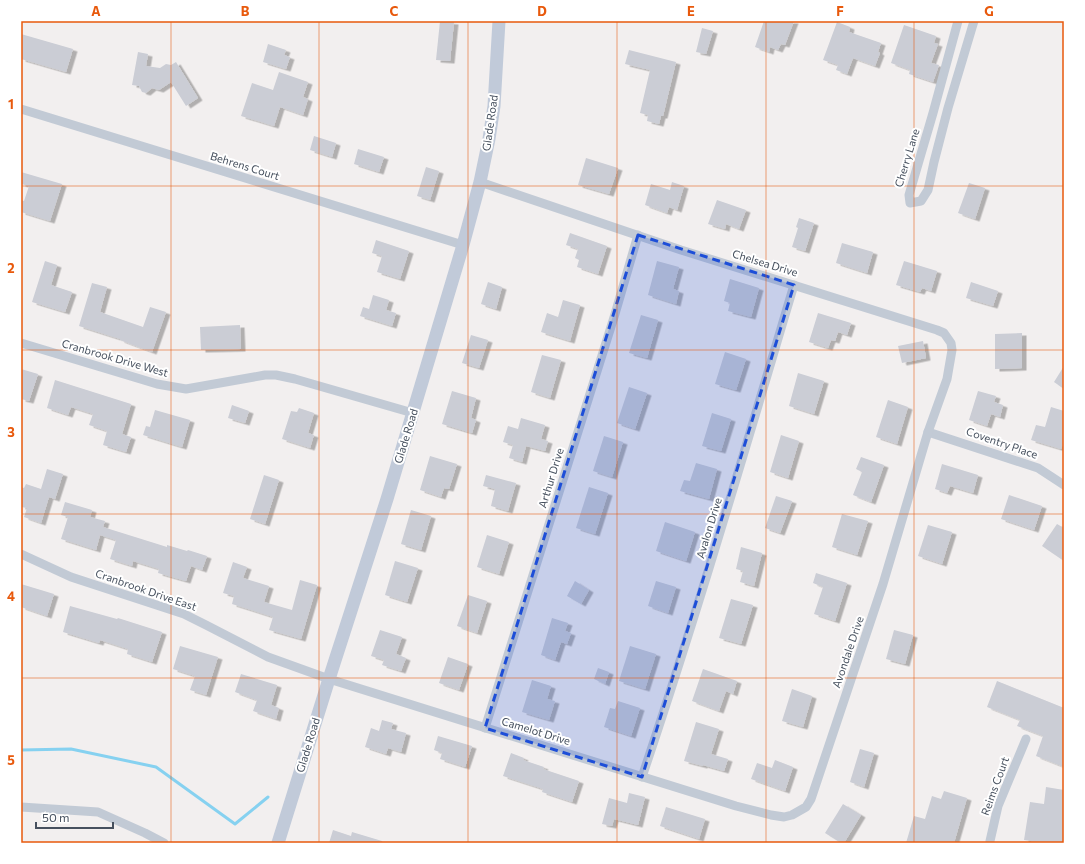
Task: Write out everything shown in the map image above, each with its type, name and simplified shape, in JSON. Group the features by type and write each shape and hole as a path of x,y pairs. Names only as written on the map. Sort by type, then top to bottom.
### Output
{"main road":[{"name":"Glade Road","path":"278,843 387,499 480,182 490,139 494,106 499,21"}],"street":[{"name":"Cherry Lane","path":"958,21 933,114 908,196 910,203 921,201 928,190 948,108 974,21"},
{"name":"Behrens Court","path":"21,109 462,245"},
{"name":"Chelsea Drive","path":"480,182 638,235 937,330 944,334 951,343 952,350 947,379 928,432"},
{"name":"Arthur Drive","path":"485,728 615,314 638,235"},
{"name":"Avalon Drive","path":"642,777 734,486 794,285"},
{"name":"Cranbrook Drive West","path":"21,343 157,384 186,389 265,375 276,375 295,379 413,413"},
{"name":"Coventry Place","path":"928,432 1038,468 1064,485"},
{"name":"Avondale Drive","path":"736,806 784,817 792,815 806,807 811,799 883,584 928,432"},
{"name":"Cranbrook Drive East","path":"21,554 71,577 184,614 268,657 329,679"},
{"name":"Camelot Drive","path":"329,679 736,806"},
{"name":"Reims Court","path":"990,843 998,806 1026,739"},
{"path":"21,807 98,812 164,843"}],"highlighted area":[{"path":"638,235 794,285 642,777 485,728"}],"building":[{"path":"440,21 454,22 450,61 436,60"},
{"path":"764,21 794,21 785,45 781,44 778,50 770,47 769,52 755,47"},
{"path":"837,22 850,27 849,32 881,43 878,52 880,53 875,66 853,58 847,74 836,70 838,65 823,60"},
{"path":"904,25 936,36 934,43 938,44 931,63 939,65 933,82 909,74 910,70 891,63"},
{"path":"702,28 713,31 706,54 696,52"},
{"path":"21,34 73,49 66,72 21,59"},
{"path":"268,44 286,50 284,55 290,57 286,69 263,62"},
{"path":"629,50 676,62 663,116 661,116 659,124 647,121 648,115 640,113 650,70 625,64"},
{"path":"138,52 148,54 146,66 160,68 166,64 171,65 176,62 198,98 186,106 171,82 159,90 152,88 146,93 142,92 139,86 132,85"},
{"path":"279,72 308,82 303,97 308,99 303,115 280,107 274,126 241,116 252,83 273,90"},
{"path":"314,136 336,143 332,157 310,150"},
{"path":"358,149 384,157 379,172 354,164"},
{"path":"586,158 618,168 609,194 578,185"},
{"path":"426,167 439,171 430,200 417,196"},
{"path":"21,172 62,184 50,221 21,212 21,200 24,201 29,186 21,184"},
{"path":"672,182 684,186 677,210 669,207 667,213 645,205 651,184 670,190"},
{"path":"969,183 985,188 975,219 958,213"},
{"path":"717,200 746,210 739,229 726,224 725,229 708,224"},
{"path":"799,218 814,223 805,251 792,247 798,228 796,227"},
{"path":"570,233 607,246 598,274 577,267 579,260 575,258 578,249 566,245"},
{"path":"376,240 409,251 400,279 377,272 382,256 372,253"},
{"path":"842,243 873,252 867,273 836,263"},
{"path":"45,261 57,265 51,285 72,292 65,312 32,302"},
{"path":"657,261 679,267 673,289 679,291 676,304 648,295"},
{"path":"904,261 937,271 931,291 922,288 920,292 896,285"},
{"path":"730,279 759,288 751,317 728,311 730,303 724,301"},
{"path":"488,282 502,287 496,309 481,304"},
{"path":"971,282 998,291 993,306 966,298"},
{"path":"92,283 107,287 100,312 143,327 150,307 166,312 152,352 120,339 79,326"},
{"path":"373,295 389,300 386,310 396,313 392,326 360,316 363,307 369,309"},
{"path":"563,300 580,305 570,341 541,332 547,313 558,317"},
{"path":"818,313 851,323 847,335 838,332 835,341 831,340 828,348 809,342"},
{"path":"641,315 658,320 647,358 629,353"},
{"path":"240,325 241,349 201,350 200,327"},
{"path":"1022,333 1022,368 995,369 995,334"},
{"path":"471,335 488,340 479,368 462,363"},
{"path":"923,341 926,358 902,363 898,346"},
{"path":"725,352 746,359 736,390 715,384"},
{"path":"542,355 561,360 550,398 531,392"},
{"path":"1064,366 1064,389 1054,382"},
{"path":"21,369 38,374 29,401 21,399"},
{"path":"798,373 824,381 814,414 789,406"},
{"path":"55,380 131,404 122,434 131,437 126,452 103,445 107,431 89,425 93,414 71,407 68,415 47,408"},
{"path":"629,387 647,393 635,429 617,423"},
{"path":"452,391 476,398 471,418 476,420 472,433 442,424"},
{"path":"978,391 996,396 994,402 1003,405 1000,417 991,414 987,426 969,420"},
{"path":"888,400 908,407 897,444 876,437"},
{"path":"232,405 249,411 245,423 228,418"},
{"path":"1051,407 1064,411 1064,441 1061,449 1031,440 1036,425 1045,427"},
{"path":"299,408 314,413 308,433 314,435 310,448 282,439 291,411 297,412"},
{"path":"155,410 190,420 182,447 143,435 146,426 150,427"},
{"path":"712,413 731,419 721,451 702,446"},
{"path":"521,418 545,425 541,439 548,441 545,451 526,446 522,462 509,458 513,445 503,442 508,426 518,429"},
{"path":"781,435 799,441 788,478 770,472"},
{"path":"604,436 623,442 612,477 593,471"},
{"path":"430,456 457,464 449,489 444,488 441,497 420,490"},
{"path":"861,457 884,465 871,502 853,495 862,472 856,469"},
{"path":"696,463 717,469 709,499 680,491 684,480 690,481"},
{"path":"942,464 978,475 973,493 950,486 947,493 935,489"},
{"path":"47,469 63,474 55,499 49,497 41,523 24,517 27,508 21,507 21,487 24,488 26,484 41,489"},
{"path":"264,475 279,480 265,524 250,519"},
{"path":"486,475 516,483 508,511 491,506 495,489 483,486"},
{"path":"589,487 608,493 595,534 576,528"},
{"path":"1009,495 1042,506 1034,530 1001,519"},
{"path":"776,496 792,501 780,533 765,528"},
{"path":"65,502 92,510 90,517 105,521 103,527 167,547 167,545 207,556 202,570 191,566 186,581 158,573 159,569 133,561 132,566 110,559 116,540 100,535 96,550 61,539 68,517 61,515"},
{"path":"411,510 431,516 421,550 401,544"},
{"path":"842,514 868,521 857,555 832,547"},
{"path":"665,522 695,532 686,561 656,551"},
{"path":"1057,524 1064,528 1064,561 1042,546"},
{"path":"928,525 952,532 942,564 918,556"},
{"path":"487,535 509,542 499,574 477,567"},
{"path":"741,547 762,553 754,586 740,582 743,571 736,569"},
{"path":"395,561 418,568 407,602 385,595"},
{"path":"233,562 247,567 243,578 269,586 264,602 292,610 300,580 317,585 301,639 269,630 273,617 232,604 234,596 223,593"},
{"path":"816,573 847,583 835,621 814,614 823,587 813,583"},
{"path":"575,581 589,590 581,604 567,596"},
{"path":"656,581 676,587 668,613 648,606"},
{"path":"21,584 54,594 47,616 21,607"},
{"path":"468,595 487,601 477,633 457,626"},
{"path":"731,599 753,605 741,644 719,638"},
{"path":"70,606 117,619 118,618 162,632 152,662 127,654 128,649 100,640 99,643 63,632"},
{"path":"552,618 568,623 565,631 571,633 567,644 561,642 555,660 541,655"},
{"path":"380,630 402,637 396,654 406,658 401,671 382,665 384,660 371,656"},
{"path":"894,630 913,635 905,664 886,659"},
{"path":"180,646 218,657 206,695 190,690 195,676 173,669"},
{"path":"630,646 656,654 645,689 619,681"},
{"path":"448,657 468,664 459,690 439,683"},
{"path":"598,668 609,672 605,684 594,679"},
{"path":"703,669 737,681 733,694 726,691 719,711 692,701"},
{"path":"241,674 277,685 271,705 279,708 276,719 253,711 257,700 235,692"},
{"path":"532,680 551,686 547,699 555,701 549,720 522,712"},
{"path":"997,681 1064,708 1064,767 1036,756 1043,736 1017,726 1020,720 987,707"},
{"path":"792,689 812,696 803,727 782,721"},
{"path":"618,701 640,708 631,736 604,727 610,708 615,709"},
{"path":"382,720 393,723 391,729 406,733 401,752 388,748 386,754 365,747 371,728 379,731"},
{"path":"696,722 719,729 711,754 728,759 724,771 684,761"},
{"path":"438,736 472,746 465,767 440,759 442,753 434,750"},
{"path":"860,749 874,753 864,787 850,782"},
{"path":"511,753 524,758 523,760 544,767 543,769 579,781 572,802 542,792 543,789 503,776"},
{"path":"775,760 793,767 785,791 751,779 757,763 772,768"},
{"path":"1046,787 1064,790 1064,843 1044,843 1024,840 1030,802 1044,804"},
{"path":"944,791 967,798 954,843 906,843 914,816 925,819 932,796 941,799"},
{"path":"629,793 645,797 638,825 614,819 612,826 602,824 609,798 627,803"},
{"path":"843,804 861,815 844,843 841,843 825,833"},
{"path":"666,807 705,819 699,839 660,826"},
{"path":"333,830 351,836 352,832 382,841 382,843 329,843"}],"waterway":[{"path":"21,750 71,749 156,767 235,824 268,797"}]}
